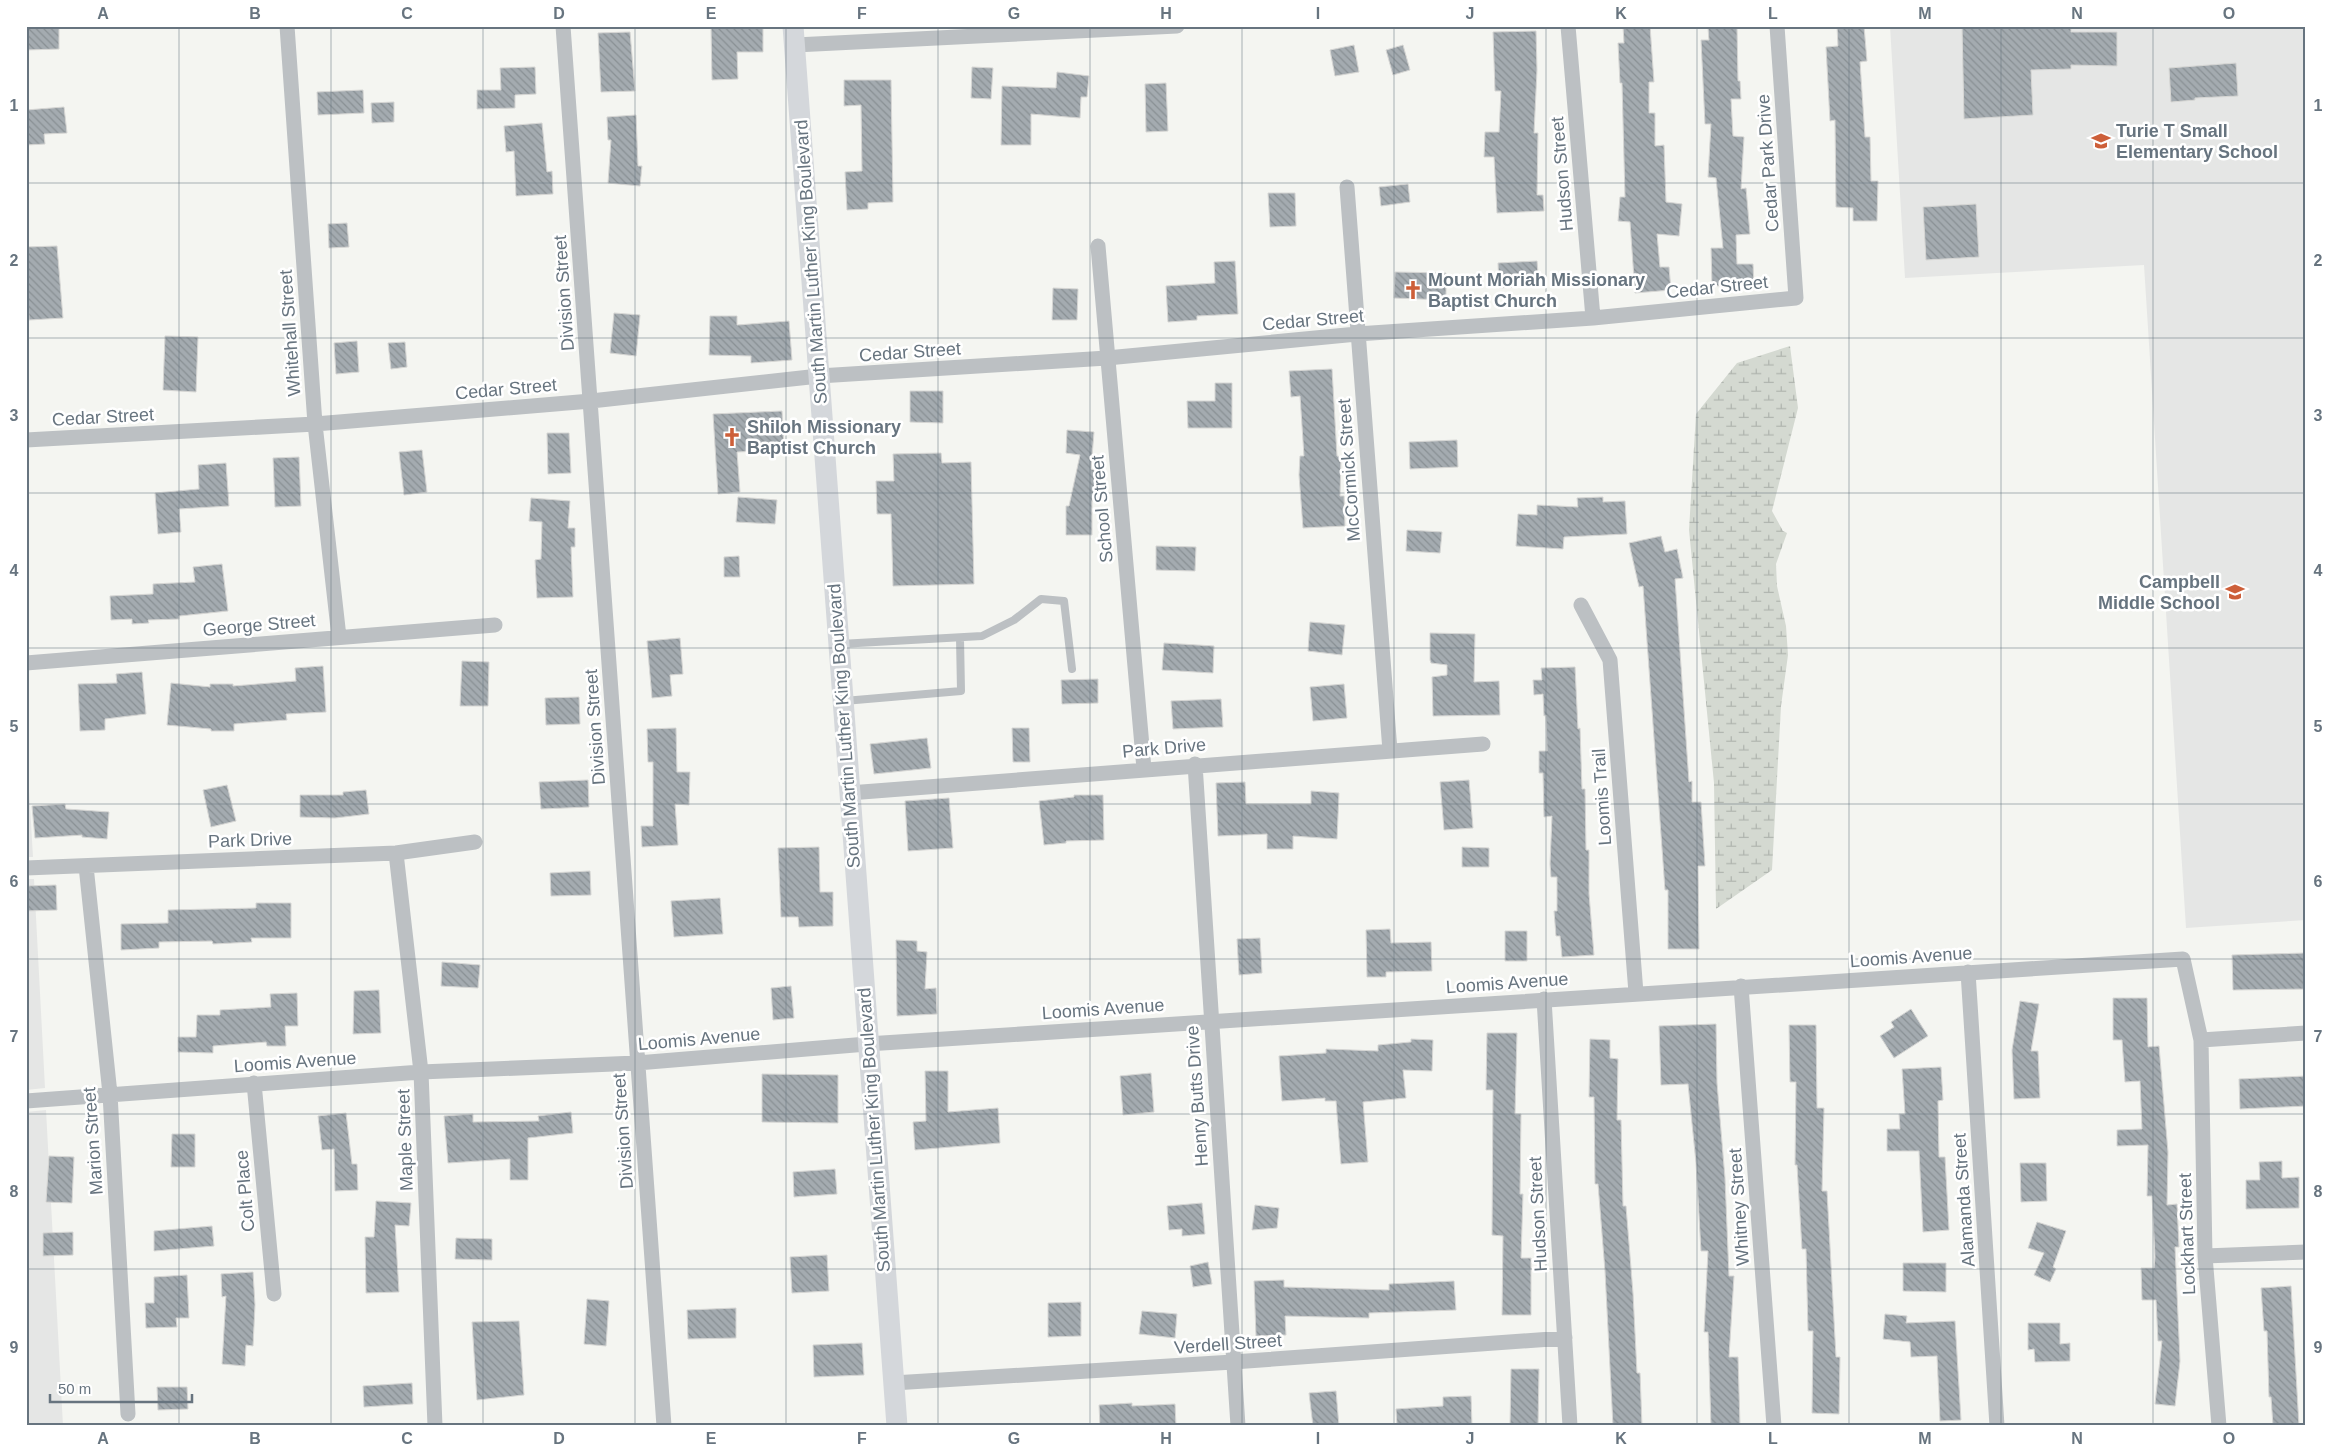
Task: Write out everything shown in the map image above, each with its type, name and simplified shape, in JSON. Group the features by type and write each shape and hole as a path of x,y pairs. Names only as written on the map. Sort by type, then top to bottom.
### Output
{"street":[{"name":"Whitehall Street","path":"287,26 315,424 339,637"},
{"name":"Division Street","path":"563,26 664,1426"},
{"path":"794,36 1177,26"},
{"name":"Hudson Street","path":"1568,26 1593,318"},
{"name":"Cedar Park Drive","path":"1777,26 1796,298"},
{"name":"South Martin Luther King Boulevard","path":"794,36 896,1426"},
{"name":"McCormick Street","path":"1347,187 1390,751"},
{"name":"School Street","path":"1098,246 1144,769"},
{"name":"Cedar Street","path":"26,440 315,424 591,401 819,376 1107,358 1357,334 1593,318 1796,298"},
{"name":"Loomis Trail","path":"1581,605 1610,660 1636,993"},
{"name":"George Street","path":"26,663 495,625"},
{"name":"Park Drive","path":"849,793 1195,764 1483,744"},
{"name":"Henry Butts Drive","path":"1195,764 1210,1020 1238,1426"},
{"name":"Park Drive","path":"26,868 396,853 475,842"},
{"name":"Maple Street","path":"396,853 421,1072 435,1426"},
{"name":"Marion Street","path":"86,866 110,1094 128,1414"},
{"name":"Loomis Avenue","path":"26,1101 421,1072 637,1063 867,1044 1210,1020 2183,959"},
{"name":"Lockhart Street","path":"2183,959 2200,1040 2205,1256 2219,1426"},
{"name":"Alamanda Street","path":"1968,972 1997,1426"},
{"name":"Whitney Street","path":"1741,986 1774,1426"},
{"name":"Hudson Street","path":"1544,999 1570,1426"},
{"path":"2200,1040 2306,1033"},
{"name":"Colt Place","path":"254,1083 274,1294"},
{"path":"2205,1256 2306,1252"},
{"name":"Verdell Street","path":"893,1383 1233,1362 1564,1338"}],"lane":[{"path":"838,644 982,636 1014,620 1041,599 1064,601 1072,669"},
{"path":"842,702 961,691 960,638"}],"shaded area":[{"path":"1890,26 2306,26 2306,920 2186,928 2144,265 1905,278"},
{"path":"26,738 33,857 26,857"},
{"path":"26,879 34,879 45,1088 26,1090"},
{"path":"46,1110 63,1426 26,1426 26,1112"}],"green space":[{"path":"1790,346 1798,408 1772,511 1783,531 1787,533 1776,564 1777,586 1786,626 1788,655 1781,706 1772,870 1716,909 1714,783 1689,530 1696,414 1737,363"}],"building":[{"path":"26,26 59,26 59,49 26,50"},
{"path":"763,26 763,52 737,52 738,79 712,80 711,27"},
{"path":"1623,26 1650,26 1654,82 1649,82 1649,113 1655,113 1655,146 1664,145 1666,202 1682,204 1679,236 1657,234 1660,267 1669,267 1671,290 1635,293 1630,222 1618,221 1620,197 1625,197 1622,83 1620,83 1618,43 1624,43"},
{"path":"1837,26 1864,26 1867,61 1860,62 1865,137 1870,137 1871,181 1878,181 1877,221 1853,221 1853,208 1836,207 1835,120 1830,121 1826,47 1838,46"},
{"path":"1962,26 2071,26 2071,32 2117,32 2117,66 2071,65 2071,69 2031,70 2033,115 1964,119"},
{"path":"1737,27 1738,81 1740,81 1741,99 1731,99 1733,136 1744,137 1741,189 1746,188 1750,234 1736,235 1737,264 1753,264 1754,285 1712,286 1711,248 1723,248 1716,178 1708,177 1711,124 1705,124 1701,40 1709,40 1708,28"},
{"path":"1536,31 1537,70 1534,133 1538,133 1537,195 1543,195 1544,211 1497,213 1494,157 1484,157 1485,132 1499,132 1501,91 1495,91 1493,32"},
{"path":"630,32 635,91 601,92 598,33"},
{"path":"1354,45 1359,72 1335,76 1330,50"},
{"path":"1403,45 1410,70 1393,75 1386,50"},
{"path":"2236,63 2238,96 2195,98 2195,100 2171,102 2169,68"},
{"path":"535,67 536,94 515,95 515,108 477,109 477,90 501,90 500,68"},
{"path":"972,67 993,68 991,99 971,98"},
{"path":"1057,72 1089,76 1087,97 1081,97 1080,118 1031,114 1031,145 1001,145 1002,86 1056,88"},
{"path":"844,80 891,80 893,202 868,203 868,209 847,210 845,172 862,171 861,105 844,106"},
{"path":"1166,83 1168,131 1146,132 1145,84"},
{"path":"363,90 364,113 318,115 317,92"},
{"path":"394,102 394,122 372,123 371,103"},
{"path":"64,107 67,133 44,134 45,144 26,145 26,110"},
{"path":"636,115 638,166 642,166 640,186 608,183 611,140 608,140 607,117"},
{"path":"542,123 547,172 552,171 553,194 516,196 514,151 506,152 504,126"},
{"path":"1408,184 1410,202 1381,206 1379,187"},
{"path":"1268,193 1295,193 1296,226 1270,227"},
{"path":"1976,204 1979,257 1926,260 1923,207"},
{"path":"347,223 349,247 329,248 328,224"},
{"path":"57,246 63,318 29,320 26,247"},
{"path":"1235,261 1238,314 1197,316 1197,320 1168,322 1166,286 1215,283 1214,262"},
{"path":"1537,261 1539,285 1499,288 1498,263"},
{"path":"1395,272 1446,273 1446,300 1394,298"},
{"path":"1053,288 1078,289 1077,320 1052,320"},
{"path":"614,313 640,315 636,356 610,353"},
{"path":"710,316 737,316 737,325 789,321 792,360 751,363 751,356 709,355"},
{"path":"165,336 198,337 196,392 163,390"},
{"path":"357,341 359,372 336,374 334,343"},
{"path":"405,342 407,367 391,369 388,343"},
{"path":"1332,369 1337,456 1341,457 1340,496 1344,496 1345,526 1303,528 1299,475 1300,456 1304,456 1300,396 1291,397 1289,371"},
{"path":"1215,383 1232,383 1232,428 1188,428 1187,401 1215,401"},
{"path":"910,391 943,391 943,423 910,422"},
{"path":"782,411 784,450 737,452 740,492 718,494 713,414"},
{"path":"1067,430 1094,432 1091,469 1098,471 1092,502 1092,535 1066,535 1066,506 1069,506 1080,455 1066,453"},
{"path":"547,433 569,433 571,473 548,474"},
{"path":"1457,440 1458,467 1410,469 1409,442"},
{"path":"422,450 427,492 404,495 399,452"},
{"path":"941,453 942,463 971,462 974,584 893,586 891,514 877,514 876,481 894,481 893,454"},
{"path":"299,457 301,506 275,507 273,458"},
{"path":"226,463 229,506 179,509 181,532 158,534 155,493 199,489 198,465"},
{"path":"738,497 777,500 775,524 736,522"},
{"path":"1603,497 1603,502 1625,501 1627,534 1564,537 1563,549 1516,546 1518,514 1537,515 1537,505 1578,507 1577,498"},
{"path":"531,498 570,501 568,528 575,528 575,547 571,547 573,597 537,598 535,560 541,559 542,522 529,521"},
{"path":"1407,530 1442,532 1440,553 1406,551"},
{"path":"1661,536 1665,552 1677,549 1683,578 1675,579 1689,782 1692,781 1692,802 1701,802 1705,866 1698,866 1699,949 1668,949 1668,890 1665,890 1643,586 1639,587 1629,543"},
{"path":"1156,546 1196,547 1195,571 1156,570"},
{"path":"739,556 740,577 724,577 724,557"},
{"path":"222,564 228,611 179,616 179,619 148,620 149,623 132,624 132,619 111,620 110,596 153,594 153,584 195,582 193,567"},
{"path":"1310,622 1345,625 1342,655 1308,651"},
{"path":"1430,633 1475,634 1474,682 1499,681 1500,715 1433,716 1432,677 1447,675 1447,665 1431,663"},
{"path":"680,638 683,674 670,675 672,696 652,698 647,641"},
{"path":"1164,643 1214,646 1213,673 1162,670"},
{"path":"462,661 489,662 488,706 460,706"},
{"path":"323,666 326,712 286,714 287,720 234,724 234,731 211,731 211,729 167,725 171,683 210,687 210,684 233,684 233,686 296,681 295,668"},
{"path":"1575,667 1582,789 1585,789 1586,850 1589,850 1589,894 1594,955 1562,957 1560,936 1556,936 1554,911 1557,911 1557,877 1551,877 1550,864 1552,816 1544,817 1543,773 1539,773 1539,751 1547,751 1546,715 1544,716 1543,694 1534,695 1533,680 1542,680 1541,668"},
{"path":"142,672 146,714 105,719 105,730 80,731 78,684 117,683 116,674"},
{"path":"1098,679 1098,703 1062,704 1061,680"},
{"path":"1344,684 1347,718 1313,721 1310,687"},
{"path":"579,697 580,724 546,725 545,698"},
{"path":"1221,699 1223,727 1173,729 1171,701"},
{"path":"676,728 677,772 690,772 689,805 675,804 678,845 642,847 641,826 653,826 653,762 648,762 647,729"},
{"path":"1012,728 1029,728 1030,762 1013,762"},
{"path":"927,738 931,768 874,774 870,744"},
{"path":"588,780 589,807 541,809 539,782"},
{"path":"1469,780 1473,828 1444,830 1440,782"},
{"path":"1245,782 1246,804 1311,804 1311,791 1339,793 1337,839 1293,836 1293,849 1267,849 1267,834 1218,836 1216,783"},
{"path":"227,785 236,821 211,827 203,790"},
{"path":"366,790 369,814 335,818 300,817 300,795 343,795 343,792"},
{"path":"1074,795 1103,795 1104,840 1066,841 1066,843 1044,845 1039,801 1074,797"},
{"path":"949,798 953,848 908,851 905,801"},
{"path":"65,804 66,809 109,812 107,839 82,837 82,835 35,838 32,806"},
{"path":"819,847 820,892 833,892 833,926 799,927 798,917 781,917 778,848"},
{"path":"1462,847 1489,848 1489,867 1462,867"},
{"path":"590,871 591,895 551,896 550,873"},
{"path":"56,885 57,910 26,911 26,886"},
{"path":"720,898 723,934 674,937 671,901"},
{"path":"256,903 291,903 291,938 251,938 252,942 213,944 212,941 159,942 159,948 121,950 121,924 168,923 168,910 256,908"},
{"path":"1390,929 1391,943 1431,942 1432,971 1386,972 1386,977 1367,977 1366,930"},
{"path":"1505,931 1527,931 1527,961 1505,961"},
{"path":"1260,938 1262,973 1239,975 1237,939"},
{"path":"896,940 917,941 917,951 927,952 925,989 936,988 937,1014 897,1016"},
{"path":"2306,953 2306,989 2233,990 2232,955"},
{"path":"442,962 480,965 478,988 441,986"},
{"path":"791,986 794,1018 773,1020 771,988"},
{"path":"379,990 381,1033 353,1034 354,991"},
{"path":"297,993 298,1026 285,1026 286,1046 267,1046 266,1042 213,1046 213,1053 178,1052 178,1037 196,1037 197,1015 220,1015 220,1010 271,1007 270,994"},
{"path":"2113,998 2147,998 2148,1047 2159,1046 2168,1152 2167,1205 2177,1204 2179,1247 2175,1247 2180,1361 2175,1406 2155,1404 2162,1341 2158,1341 2156,1300 2142,1300 2141,1268 2154,1268 2155,1257 2152,1196 2147,1196 2148,1145 2117,1146 2117,1130 2142,1129 2140,1081 2125,1082 2122,1040 2113,1040"},
{"path":"2020,1001 2039,1004 2031,1051 2038,1051 2040,1098 2014,1099 2012,1050"},
{"path":"1911,1009 1928,1036 1894,1058 1880,1036 1894,1027 1891,1022"},
{"path":"1716,1024 1717,1083 1725,1178 1729,1276 1734,1276 1729,1357 1738,1357 1740,1426 1711,1426 1708,1332 1704,1332 1708,1251 1701,1251 1696,1163 1688,1084 1661,1085 1659,1026"},
{"path":"1789,1025 1816,1025 1817,1108 1824,1108 1822,1191 1827,1191 1836,1357 1840,1357 1839,1414 1812,1413 1813,1331 1808,1331 1806,1249 1802,1249 1797,1165 1795,1165 1796,1082 1790,1082"},
{"path":"1487,1033 1517,1033 1515,1114 1521,1114 1520,1194 1523,1194 1521,1258 1531,1258 1531,1315 1502,1315 1503,1236 1492,1235 1493,1090 1486,1090"},
{"path":"1411,1039 1433,1040 1432,1071 1403,1070 1406,1098 1363,1102 1368,1162 1341,1164 1336,1101 1325,1101 1325,1098 1282,1101 1279,1056 1326,1053 1326,1049 1378,1051 1378,1045 1411,1042"},
{"path":"1590,1039 1610,1040 1610,1058 1618,1059 1617,1120 1621,1120 1623,1206 1626,1206 1637,1373 1640,1373 1642,1426 1613,1426 1605,1271 1598,1184 1595,1184 1594,1097 1589,1097"},
{"path":"1941,1067 1943,1100 1938,1101 1939,1157 1945,1157 1949,1230 1923,1232 1919,1151 1887,1151 1887,1129 1900,1129 1899,1114 1905,1114 1902,1069"},
{"path":"925,1071 948,1071 948,1112 998,1108 1000,1143 915,1150 913,1122 926,1121"},
{"path":"1151,1073 1154,1112 1123,1115 1120,1076"},
{"path":"762,1074 838,1075 838,1123 762,1122"},
{"path":"2306,1076 2306,1106 2240,1109 2239,1079"},
{"path":"571,1112 573,1133 528,1138 528,1180 510,1180 510,1159 448,1163 444,1116 473,1114 473,1122 539,1121 538,1116"},
{"path":"346,1113 352,1164 357,1164 358,1190 335,1191 334,1149 322,1150 318,1116"},
{"path":"172,1134 195,1134 195,1167 171,1167"},
{"path":"49,1156 74,1157 72,1203 46,1202"},
{"path":"2282,1161 2282,1178 2299,1177 2299,1208 2246,1209 2246,1180 2260,1180 2259,1162"},
{"path":"2020,1163 2046,1163 2047,1201 2021,1202"},
{"path":"835,1169 837,1194 794,1197 793,1172"},
{"path":"376,1201 411,1203 409,1226 395,1225 399,1292 366,1293 365,1237 374,1237"},
{"path":"1202,1203 1205,1234 1182,1236 1182,1229 1169,1230 1167,1206"},
{"path":"1255,1205 1279,1208 1277,1228 1252,1230"},
{"path":"2037,1222 2066,1231 2053,1267 2056,1269 2050,1282 2034,1275 2044,1253 2028,1248"},
{"path":"212,1226 214,1246 154,1251 154,1231"},
{"path":"73,1232 73,1255 43,1256 43,1233"},
{"path":"456,1238 492,1239 492,1260 455,1259"},
{"path":"827,1255 829,1291 792,1293 790,1257"},
{"path":"1208,1262 1212,1284 1193,1287 1190,1266"},
{"path":"1903,1263 1946,1263 1946,1292 1903,1291"},
{"path":"253,1272 255,1305 253,1346 246,1345 245,1366 222,1364 226,1296 222,1297 221,1274"},
{"path":"187,1275 189,1318 176,1318 177,1327 146,1328 145,1303 154,1303 154,1277"},
{"path":"1284,1280 1284,1287 1389,1290 1389,1284 1454,1281 1456,1310 1369,1313 1369,1318 1285,1316 1286,1335 1256,1336 1254,1281"},
{"path":"2291,1286 2299,1426 2273,1426 2271,1397 2269,1397 2267,1331 2264,1331 2261,1288"},
{"path":"587,1299 609,1301 606,1346 584,1344"},
{"path":"1081,1302 1081,1336 1048,1337 1048,1303"},
{"path":"736,1308 736,1338 688,1339 687,1310"},
{"path":"1142,1311 1177,1314 1175,1338 1139,1334"},
{"path":"1885,1314 1907,1316 1906,1323 1955,1321 1961,1420 1940,1421 1937,1356 1911,1357 1910,1342 1883,1339"},
{"path":"519,1321 524,1395 477,1400 472,1322"},
{"path":"2028,1323 2060,1323 2060,1344 2070,1343 2070,1361 2035,1362 2034,1349 2028,1350"},
{"path":"862,1343 864,1375 814,1377 813,1345"},
{"path":"1511,1369 1539,1369 1538,1426 1510,1426"},
{"path":"412,1383 413,1404 364,1407 363,1386"},
{"path":"157,1387 187,1387 188,1409 158,1410"},
{"path":"1336,1391 1339,1426 1313,1426 1309,1393"},
{"path":"1471,1396 1472,1426 1397,1426 1396,1409 1443,1406 1443,1397"},
{"path":"1132,1403 1132,1406 1175,1404 1176,1426 1100,1426 1099,1405"}],"place":[{"name":"Turie T Small Elementary School","path":"2101,141"},
{"name":"Mount Moriah Missionary Baptist Church","path":"1413,290"},
{"name":"Shiloh Missionary Baptist Church","path":"732,437"},
{"name":"Campbell Middle School","path":"2235,592"}]}
